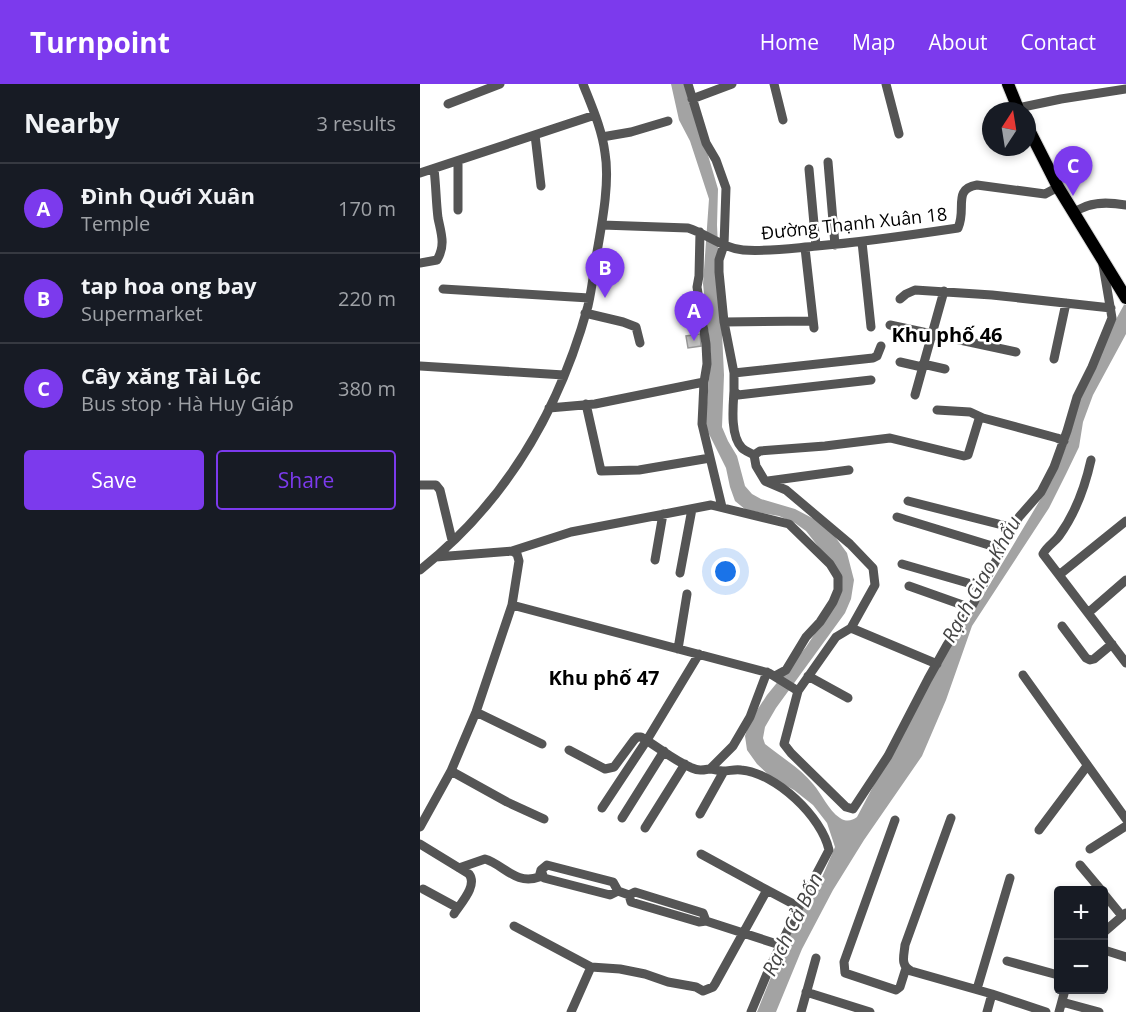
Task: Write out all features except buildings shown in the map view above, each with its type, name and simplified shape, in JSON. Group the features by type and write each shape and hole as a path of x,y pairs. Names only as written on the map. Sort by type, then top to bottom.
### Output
{"main road":[{"path":"1008,84 1016,102"},
{"path":"1036,144 1058,187 1126,298"}],"street":[{"path":"448,104 500,84"},
{"path":"420,570 436,557 500,492 515,470 564,375 585,313 602,225 607,164 602,137 583,84"},
{"path":"688,84 705,143 716,160 726,188 719,272 724,322 734,373 733,419 736,436 741,447 754,455 756,466 765,481 786,490 850,544 873,568 875,585 851,628 836,637 797,691 784,744 846,807 854,809 888,756 1019,517 1041,492 1064,441 1077,397 1112,318 1105,265"},
{"path":"692,99 732,84"},
{"path":"774,84 783,120"},
{"path":"886,84 899,134"},
{"path":"1036,106 1061,99 1126,89"},
{"path":"420,174 595,115"},
{"path":"602,137 631,132 668,121"},
{"path":"535,135 541,186"},
{"path":"458,161 458,210"},
{"path":"828,162 836,245"},
{"path":"420,263 437,260 443,243 435,169"},
{"path":"809,169 816,246"},
{"name":"Đường Thạnh Xuân 18","path":"602,225 688,228 722,244 743,250 805,248 958,228 963,191 967,187 978,185 1046,194 1058,187"},
{"path":"1074,213 1084,205 1109,203 1126,205"},
{"path":"700,232 697,287 707,364 702,424 722,507"},
{"path":"862,242 870,327"},
{"path":"724,322 813,325 805,248"},
{"path":"443,289 589,298"},
{"path":"900,299 915,290 944,291 1111,308"},
{"path":"915,394 944,291"},
{"path":"1054,358 1066,303"},
{"path":"585,313 636,327 640,343"},
{"path":"890,325 1016,352"},
{"path":"734,373 873,358 877,356 880,346"},
{"path":"900,362 945,369"},
{"path":"420,366 564,375"},
{"path":"734,391 738,395 871,380"},
{"path":"549,408 586,404 704,382"},
{"path":"586,404 601,471 639,470 710,458"},
{"path":"937,410 970,412 983,418 1064,441"},
{"path":"754,455 759,451 890,438 964,456 968,455 979,419 983,418"},
{"path":"1091,460 1087,479 1068,522 1043,554 1112,645 1124,656"},
{"path":"765,481 849,470"},
{"path":"420,485 427,483 436,485 440,490 452,540"},
{"path":"908,501 1014,528"},
{"path":"436,557 512,551 571,532 711,505 789,524 830,564 838,577 838,590 833,602 799,648 786,670 771,674 733,746 710,769"},
{"path":"680,573 692,509"},
{"path":"655,560 663,514"},
{"path":"897,517 1002,549"},
{"path":"1059,575 1126,521"},
{"path":"420,827 451,771 476,712 512,605 519,561 517,554 512,551"},
{"path":"902,564 968,583 981,590"},
{"path":"1088,613 1126,580"},
{"path":"909,586 971,608"},
{"path":"678,649 687,594"},
{"path":"512,605 771,674 797,691"},
{"path":"1062,626 1086,658 1090,660 1112,645"},
{"path":"851,628 937,664"},
{"path":"602,808 647,740 699,654"},
{"path":"1023,675 1126,819"},
{"path":"808,676 848,698"},
{"path":"476,712 542,744"},
{"path":"569,750 605,769 614,767 637,737 647,740 684,764 703,771 710,769 741,770 759,774 806,808 819,825 829,850 780,945 751,1012"},
{"path":"622,818 664,751"},
{"path":"645,828 684,764"},
{"path":"1039,830 1087,766"},
{"path":"451,771 507,802 544,819"},
{"path":"700,814 724,771"},
{"path":"951,818 905,945 903,963 906,968 1046,1012"},
{"path":"895,819 844,962 844,969 845,973 896,990 900,987 906,968"},
{"path":"1090,849 1126,826"},
{"path":"420,844 473,879 473,885 456,911 423,889"},
{"path":"701,854 800,907"},
{"path":"459,868 485,859 525,880 539,877 541,870 548,865 613,882 618,891 629,894 635,892 703,913 706,921 780,945"},
{"path":"1080,865 1097,886"},
{"path":"977,990 1010,878"},
{"path":"514,926 591,967 645,974 668,982 696,987 703,991 713,987 767,890"},
{"path":"1108,898 1124,914 1108,928"},
{"path":"1108,951 1126,957"},
{"path":"801,1012 816,957"},
{"path":"1007,961 1054,974"},
{"path":"571,1012 591,967"},
{"path":"806,992 870,1012"},
{"path":"987,1012 992,994"},
{"path":"1059,1012 1064,994"},
{"path":"1062,1002 1099,1012"}],"shaded area":[{"path":"671,84 687,84 718,189 717,225 724,375 722,427 737,456 745,486 761,499 795,509 816,520 833,534 847,553 854,580 851,599 845,613 776,708 765,727 763,738 765,744 808,778 832,811 842,819 849,820 857,817 947,646 981,599 1052,480 1066,446 1074,409 1101,347 1126,301 1126,334 1093,395 1083,422 1079,447 1066,474 1049,508 972,626 946,700 922,756 864,840 833,890 802,949 776,1012 757,1012 786,940 808,896 822,877 835,847 827,823 813,805 794,790 772,778 757,764 747,750 745,736 750,721 767,695 806,647 829,612 839,591 836,569 806,531 779,516 746,510 735,501 726,468 705,426 711,356 703,284 709,199 690,141 679,120"}],"place":[{"name":"Cây xăng Tài Lộc","path":"1073,196"},
{"name":"tap hoa ong bay","path":"605,298"},
{"name":"Đình Quới Xuân","path":"694,341"}],"district":[{"name":"Khu phố 46","path":"947,334"},
{"name":"Khu phố 47","path":"604,677"}],"water label":[{"name":"Rạch Giao Khẩu","path":"981,579"},
{"name":"Rạch Cả Bốn","path":"792,924"}]}
